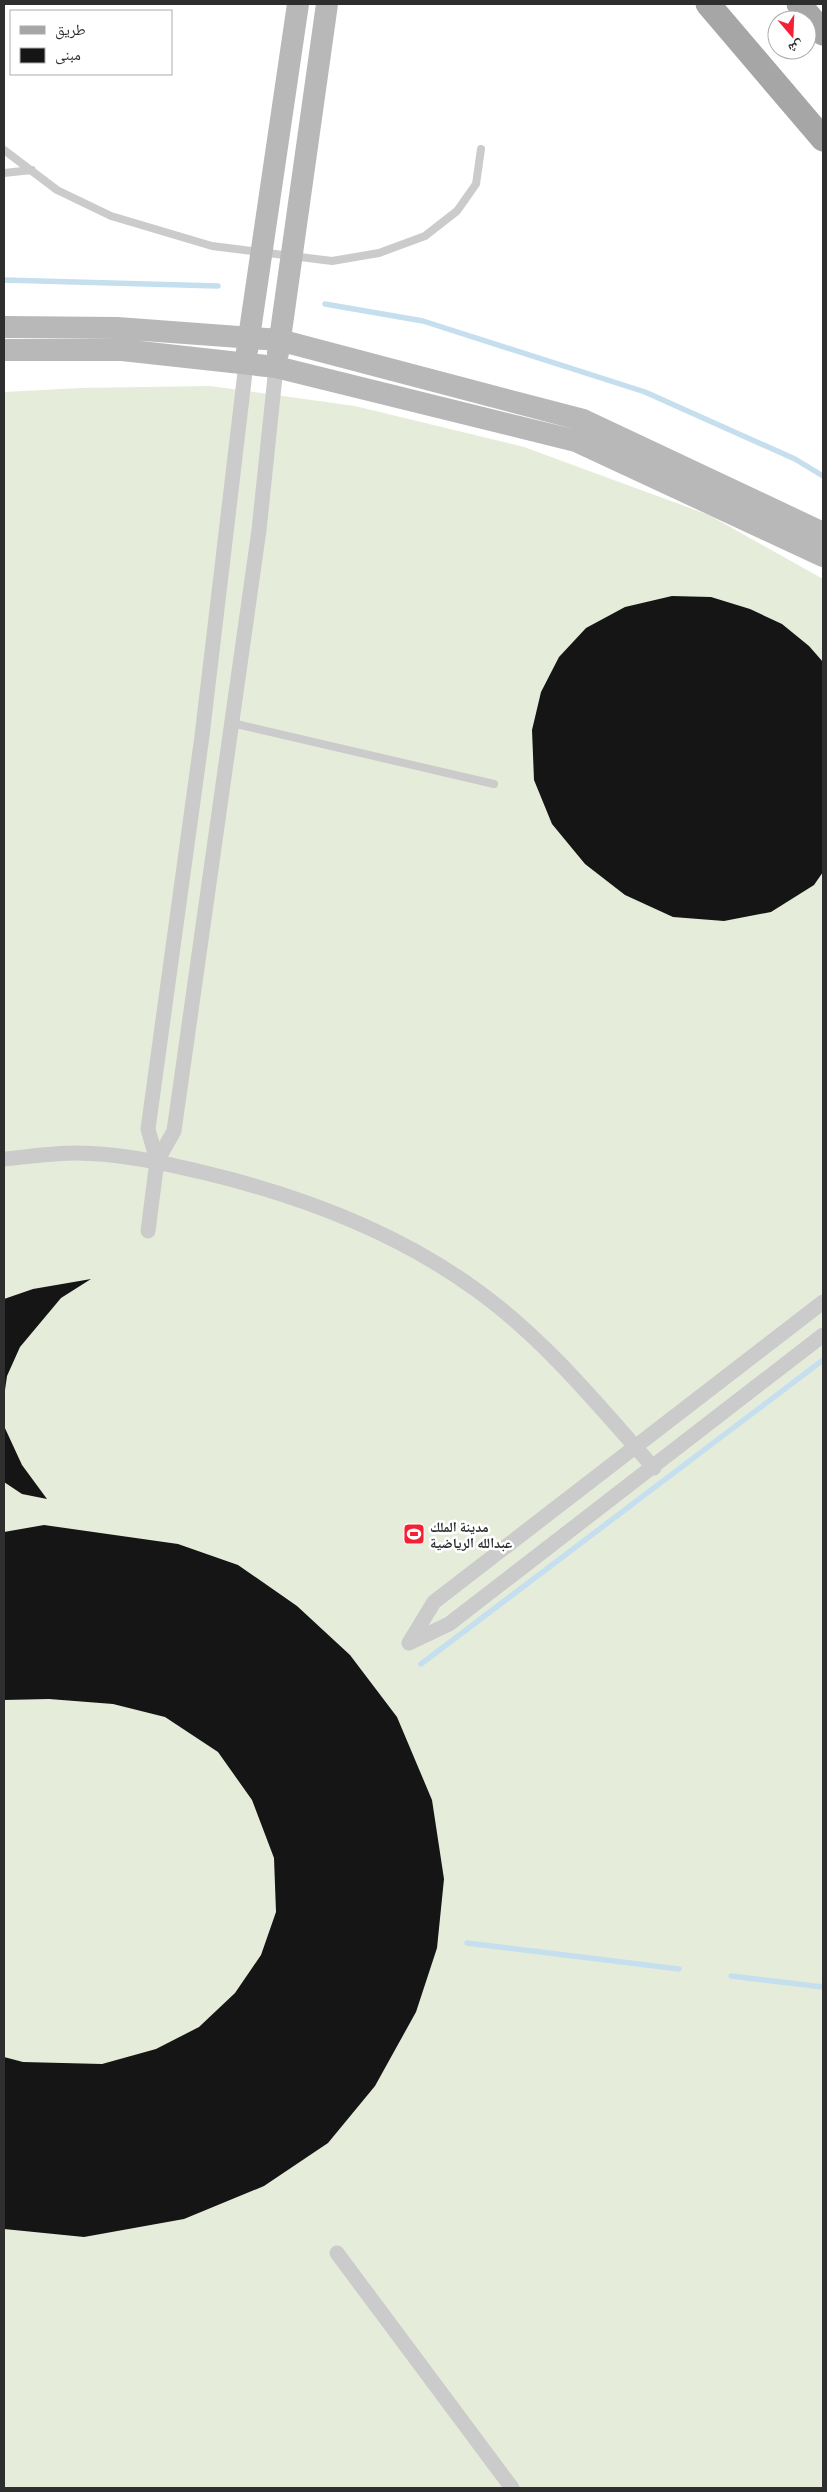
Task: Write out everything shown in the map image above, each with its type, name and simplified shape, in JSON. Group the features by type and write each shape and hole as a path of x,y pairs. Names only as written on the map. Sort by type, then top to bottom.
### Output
{"main road":[{"path":"246,364 248,336 298,4"},
{"path":"276,367 327,4"},
{"path":"708,4 823,139"},
{"path":"799,4 823,33"},
{"path":"4,327 117,328 248,336 279,340 583,420 823,532"},
{"path":"4,350 122,350 276,367 576,441 823,556"}],"street":[{"path":"157,1161 148,1129 202,736 246,364"},
{"path":"148,1231 157,1161 174,1131 259,530 276,367"},
{"path":"4,1158 76,1153 157,1161 242,1182 336,1212 411,1248 475,1289 533,1337 587,1391 654,1468"},
{"path":"823,1302 434,1602 409,1643 449,1624 654,1468 823,1335"},
{"path":"337,2253 512,2488"}],"lane":[{"path":"4,150 57,190 111,216 212,246 332,261 379,254 425,236 457,212 476,184 481,150"},
{"path":"4,173 32,170"},
{"path":"232,723 494,784"}],"green space":[{"name":"مدينة الملك عبدالله الرياضية","path":"210,386 355,406 524,447 709,515 823,579 823,2488 4,2488 4,392 80,388"}],"building":[{"path":"672,596 711,597 750,609 782,624 809,646 823,662 823,872 814,885 771,912 724,921 673,917 625,895 585,864 552,824 534,780 532,730 541,692 559,657 586,628 625,607"},
{"path":"91,1279 61,1298 20,1347 7,1376 4,1397 4,1299 33,1289"},
{"path":"4,1426 22,1465 47,1499 22,1494 4,1482"},
{"path":"44,1525 178,1544 238,1565 297,1606 350,1655 397,1717 432,1800 444,1879 437,1948 416,2012 375,2086 328,2143 264,2186 184,2219 84,2237 4,2229 4,2057 23,2062 102,2064 156,2049 199,2027 235,1993 261,1955 276,1912 274,1858 252,1800 218,1752 165,1717 113,1704 49,1699 4,1700 4,1532"}],"waterway":[{"path":"4,280 218,286"},
{"path":"325,304 423,321 645,392 795,459 823,476"},
{"path":"421,1664 823,1360"},
{"path":"467,1943 679,1969"},
{"path":"731,1976 823,1987"}],"place":[{"name":"مدينة الملك عبدالله الرياضية","path":"414,1534"}]}
